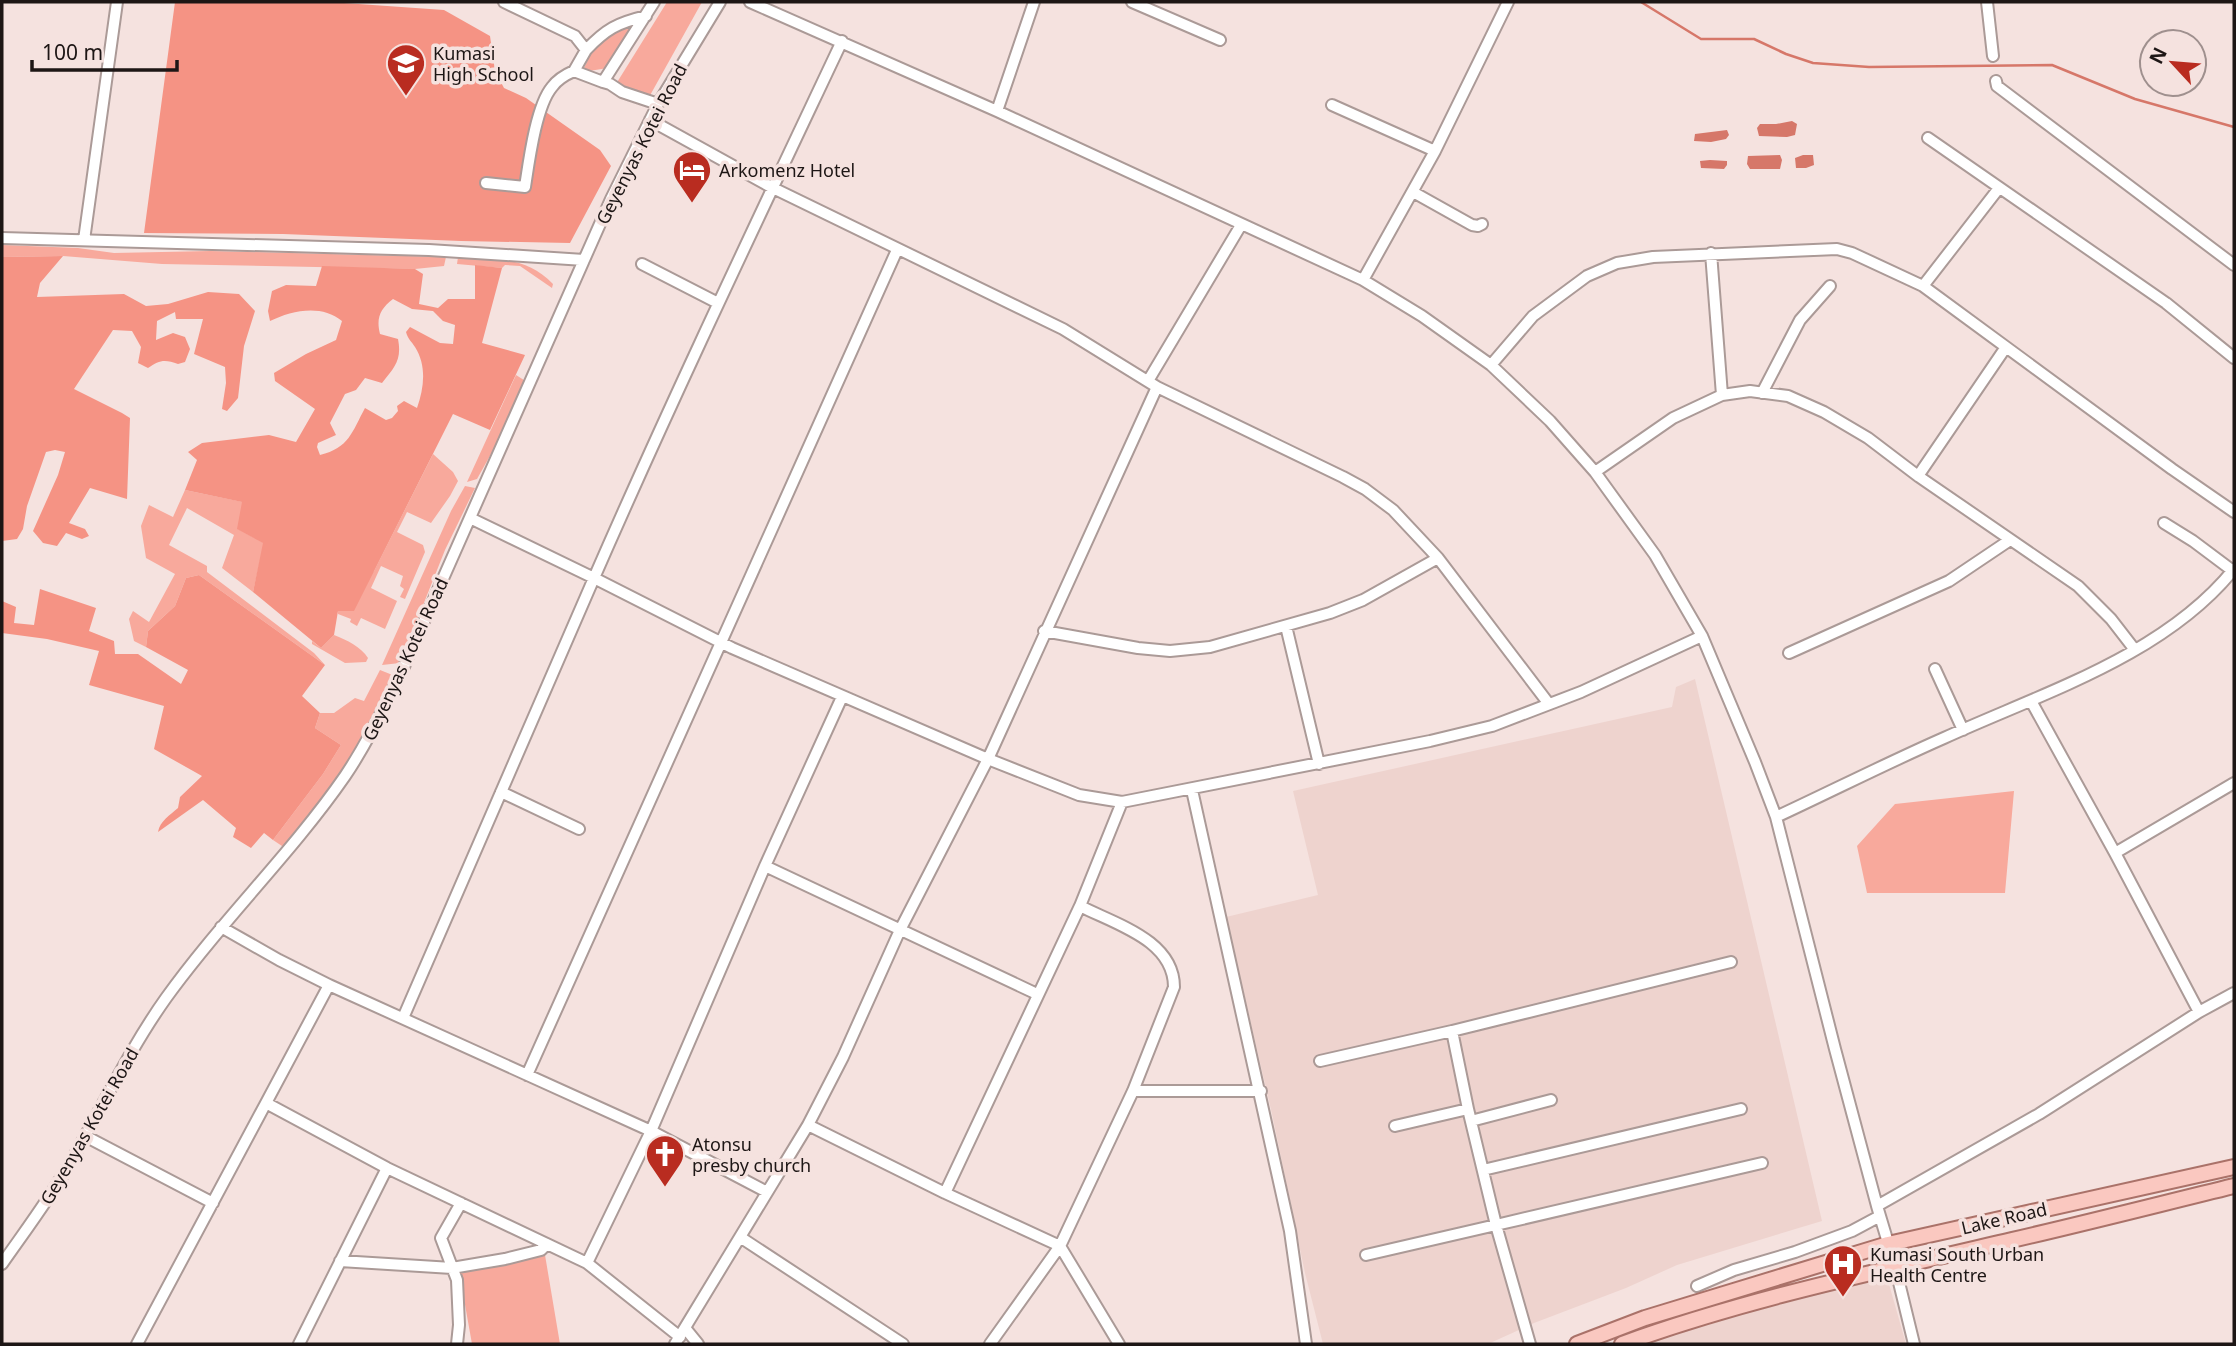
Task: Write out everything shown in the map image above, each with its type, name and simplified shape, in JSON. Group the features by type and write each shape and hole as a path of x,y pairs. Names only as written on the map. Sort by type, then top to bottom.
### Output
{"main road":[{"name":"Lake Road","path":"1577,1344 1644,1318 1888,1244 2234,1167"},
{"name":"Lake Road","path":"1622,1344 1742,1306 1895,1266 2011,1241 2234,1186"}],"street":[{"path":"84,240 117,2"},
{"path":"504,2 575,36 586,50"},
{"path":"603,82 654,2"},
{"name":"Geyenyas Kotei Road","path":"2,1264 69,1165 146,1027 221,927 306,829 355,761 403,669 583,260 650,120 720,2"},
{"path":"750,2 997,111 1363,281 1422,316 1490,365 1550,421 1595,472 1655,555 1702,636 1776,817 1914,1344"},
{"path":"997,111 1034,2"},
{"path":"1135,2 1220,40"},
{"path":"1363,281 1435,151 1508,2"},
{"path":"1987,2 1993,56"},
{"path":"486,183 525,187 532,145 542,107 551,87 574,71 586,50 602,33 628,20 646,16"},
{"path":"403,1018 642,467 842,41"},
{"path":"574,71 658,104"},
{"path":"1996,81 1997,86 2234,265"},
{"path":"1332,105 1435,151"},
{"path":"650,120 772,188 1063,329 1152,384 1366,489 1393,510 1438,558 1549,704"},
{"path":"1928,138 2166,303 2234,358"},
{"path":"1923,286 1999,188"},
{"path":"1413,192 1472,225 1482,224"},
{"path":"680,1336 808,1125 843,1058 900,930 988,759 1152,384 1241,225"},
{"path":"2,238 429,250 583,260"},
{"path":"1490,365 1533,316 1587,276 1617,263 1653,257 1837,249 1852,253 1923,286 2234,512"},
{"path":"527,1075 897,250"},
{"path":"1711,254 1722,395"},
{"path":"642,264 718,303"},
{"path":"1762,393 1800,320 1830,286"},
{"path":"1918,476 2006,348"},
{"path":"1595,472 1673,418 1722,395 1750,391 1788,396 1824,412 1868,438 1918,476 2078,586 2135,650"},
{"path":"470,517 722,643 842,697 1079,795 1122,802 1319,764 1492,726 1581,692 1702,636"},
{"path":"1776,817 2031,701 2135,650 2186,618 2233,570 2164,523"},
{"path":"1789,653 1949,581 2010,540"},
{"path":"1044,631 1171,651 1209,647 1330,613 1363,600 1438,558"},
{"path":"1286,626 1319,764"},
{"path":"1935,669 1963,730"},
{"path":"587,1263 651,1131 765,866 842,697"},
{"path":"2031,701 2199,1012"},
{"path":"2115,853 2234,783"},
{"path":"1192,790 1261,1091 1290,1231 1307,1344"},
{"path":"501,792 579,829"},
{"path":"945,1193 1080,906 1122,802"},
{"path":"765,866 1037,995"},
{"path":"989,1344 1060,1246 1133,1091 1174,987 1174,975 1167,960 1146,940 1080,906"},
{"path":"221,927 329,985 651,1131 767,1192"},
{"path":"1320,1061 1731,962"},
{"path":"136,1344 329,985"},
{"path":"1696,1286 1734,1270 1796,1252 1841,1235 2199,1012 2234,993"},
{"path":"1452,1031 1496,1225 1530,1344"},
{"path":"1133,1091 1261,1091"},
{"path":"1471,1121 1551,1100"},
{"path":"267,1103 387,1168 587,1263 680,1336 698,1344"},
{"path":"1395,1126 1468,1109"},
{"path":"1483,1170 1741,1110"},
{"path":"808,1125 1060,1246 1119,1344"},
{"path":"85,1136 213,1203"},
{"path":"1366,1255 1762,1163"},
{"path":"299,1344 387,1168"},
{"path":"457,1344 457,1280 441,1238 461,1203"},
{"path":"740,1237 903,1344"},
{"path":"341,1261 452,1268 505,1259 541,1250 548,1244"}],"shaded area":[{"name":"Kumasi High School","path":"175,2 330,2 444,10 490,36 495,71 504,88 526,98 600,150 611,166 570,243 283,234 144,233"},
{"path":"667,2 702,2 648,99 616,84"},
{"path":"636,20 608,68 589,71 584,68 597,41"},
{"path":"1792,121 1797,124 1795,135 1759,136 1757,128 1760,124"},
{"path":"1727,130 1729,135 1726,139 1694,141 1695,134"},
{"path":"1780,155 1780,169 1750,169 1747,164 1748,156"},
{"path":"1813,155 1814,165 1796,168 1795,158"},
{"path":"1700,161 1727,161 1727,165 1724,169 1701,168"},
{"path":"2,245 78,248 114,253 210,251 446,257 444,266 415,269 162,264 63,256 2,257"},
{"path":"63,256 40,283 37,297 124,294 146,306 168,304 208,292 239,294 255,311 244,346 238,398 227,411 222,409 226,383 225,367 194,354 203,319 176,319 175,312 157,321 156,340 173,333 185,337 190,349 185,362 178,364 162,361 148,368 138,363 141,347 132,331 113,330 74,389 130,418 127,499 90,488 69,523 85,529 89,536 82,539 66,533 57,546 43,543 33,531 58,475 65,452 46,452 27,506 23,529 17,539 2,541 2,257"},
{"path":"458,257 497,259 520,264 542,275 553,284 552,288 520,266 505,265 502,268 457,264"},
{"path":"475,265 502,268 482,343 525,355 490,430 453,414 354,611 338,611 334,635 321,648 253,592 263,543 237,529 242,502 185,490 197,460 188,452 202,443 269,435 296,442 315,409 275,381 274,373 336,340 342,321 325,312 307,310 270,321 268,311 272,291 286,285 316,286 322,266 415,269 423,274 419,304 438,308 448,299 475,299","holes":["393,299 412,309 433,311 443,321 455,325 453,344 440,343 410,327 406,332 419,354 423,369 423,385 417,408 404,401 397,406 398,411 392,418 386,420 365,408 344,443 320,455 318,443 336,435 330,423 345,394 356,390 365,378 382,383 396,363 398,339 380,334 379,319 382,310"]},
{"path":"516,375 527,382 477,479 467,482"},
{"path":"433,454 453,472 458,481 431,523 407,512 397,532 423,545 425,552 405,599 400,597 404,589 400,586 403,576 381,566 371,588 397,601 385,629 361,618 357,626 350,622 351,619 338,614 338,611 374,571"},
{"path":"465,486 475,488 445,550 400,663 382,665 451,511"},
{"path":"185,490 243,502 238,529 264,543 253,592 222,568 234,535 187,508 169,545 207,566 207,572 314,653 325,665 199,575 186,578 175,606 148,631 146,647 134,641 129,619 133,611 149,622 175,574 146,558 141,526 149,505 173,517"},
{"path":"199,575 325,665 302,696 320,713 315,728 341,745 323,774 273,840 264,833 251,848 233,837 236,828 203,800 158,832 163,821 178,808 180,797 202,776 154,749 164,706 89,685 99,651 47,639 2,633 2,601 16,607 14,623 34,625 40,589 96,608 89,631 114,641 115,654 138,654 181,684 188,670 146,647 148,631 175,606 186,578"},
{"path":"334,635 362,650 368,658 366,662 345,663 312,644 312,641 321,648"},
{"path":"380,670 395,676 383,700 332,786 285,848 273,840 323,774 341,745 315,728 320,713 334,713 355,698 364,701"},
{"path":"1695,679 1822,1221 1677,1265 1488,1344 1323,1344 1226,917 1318,895 1293,791 1672,707 1676,687"},
{"path":"2014,791 2005,893 1867,893 1857,846 1895,804"},
{"path":"545,1255 560,1344 472,1344 459,1271"},
{"name":"Kumasi South Urban Health Centre","path":"1887,1277 1906,1344 1626,1344 1699,1319"}],"waterway":[{"path":"1641,2 1701,39 1754,39 1813,63 1869,67 2052,65 2135,99 2234,127"}],"place":[{"name":"Kumasi High School","path":"406,97"},
{"name":"Arkomenz Hotel","path":"692,204"},
{"name":"Atonsu presby church","path":"665,1188"},
{"name":"Kumasi South Urban Health Centre","path":"1843,1298"}]}
